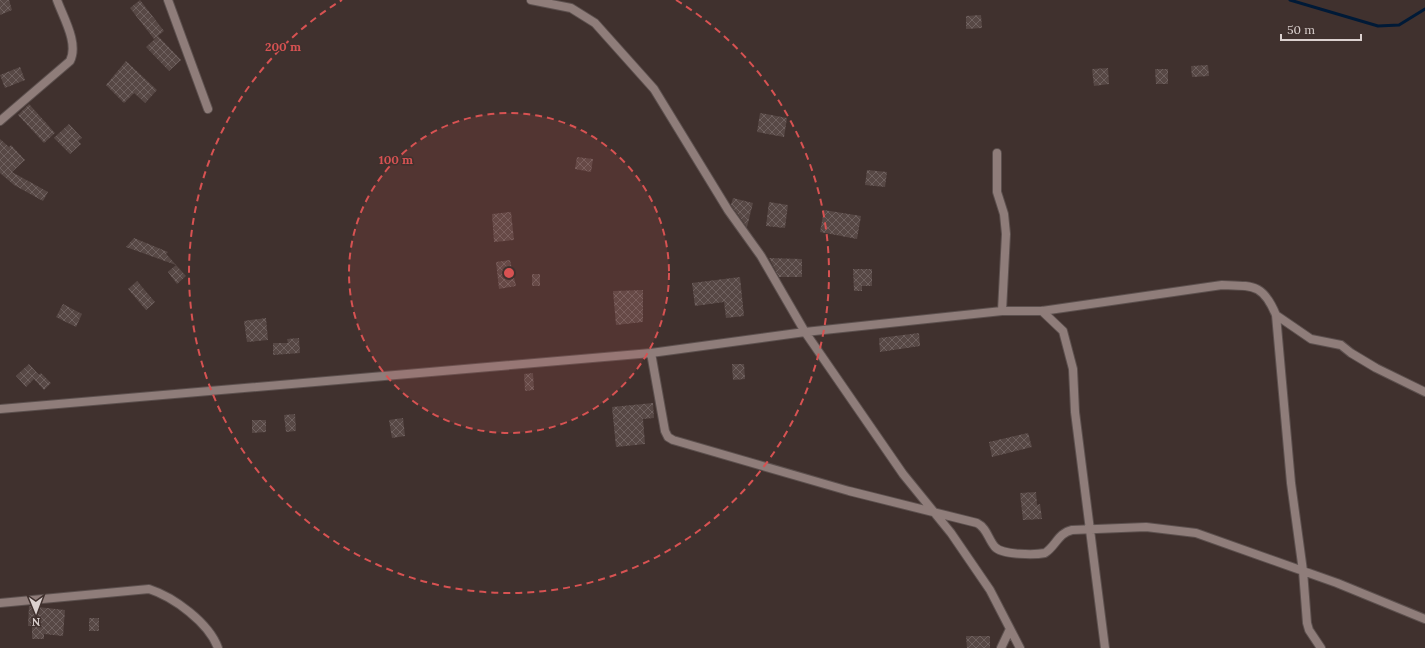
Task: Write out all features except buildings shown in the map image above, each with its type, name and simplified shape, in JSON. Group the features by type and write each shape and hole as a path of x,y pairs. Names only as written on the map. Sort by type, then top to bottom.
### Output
{"street":[{"path":"1,118 70,61 74,53 57,0"},
{"path":"168,0 208,109"},
{"path":"531,0 571,8 595,23 654,88 728,210 761,256 805,332 852,403 903,474 952,533 990,590 1020,648"},
{"path":"997,153 997,192 1004,214 1006,234 1002,311"},
{"path":"0,408 651,353 805,332 1002,311 1042,311 1222,285 1249,286 1261,291 1270,300 1276,316 1292,483 1303,571 1307,623 1309,630 1321,648"},
{"path":"1042,311 1063,331 1071,361 1089,529 1105,648"},
{"path":"1276,316 1311,339 1341,345 1376,368 1425,392"},
{"path":"651,353 665,430 668,437 673,440 849,491 981,525 996,548 1006,552 1045,553 1066,532 1089,529 1146,527 1196,533 1337,582 1425,619"},
{"path":"0,603 149,589 166,594 194,617 214,637 218,648"},
{"path":"1001,648 1010,629"}],"waterway":[{"path":"1290,0 1378,26 1399,25 1425,9"}]}
